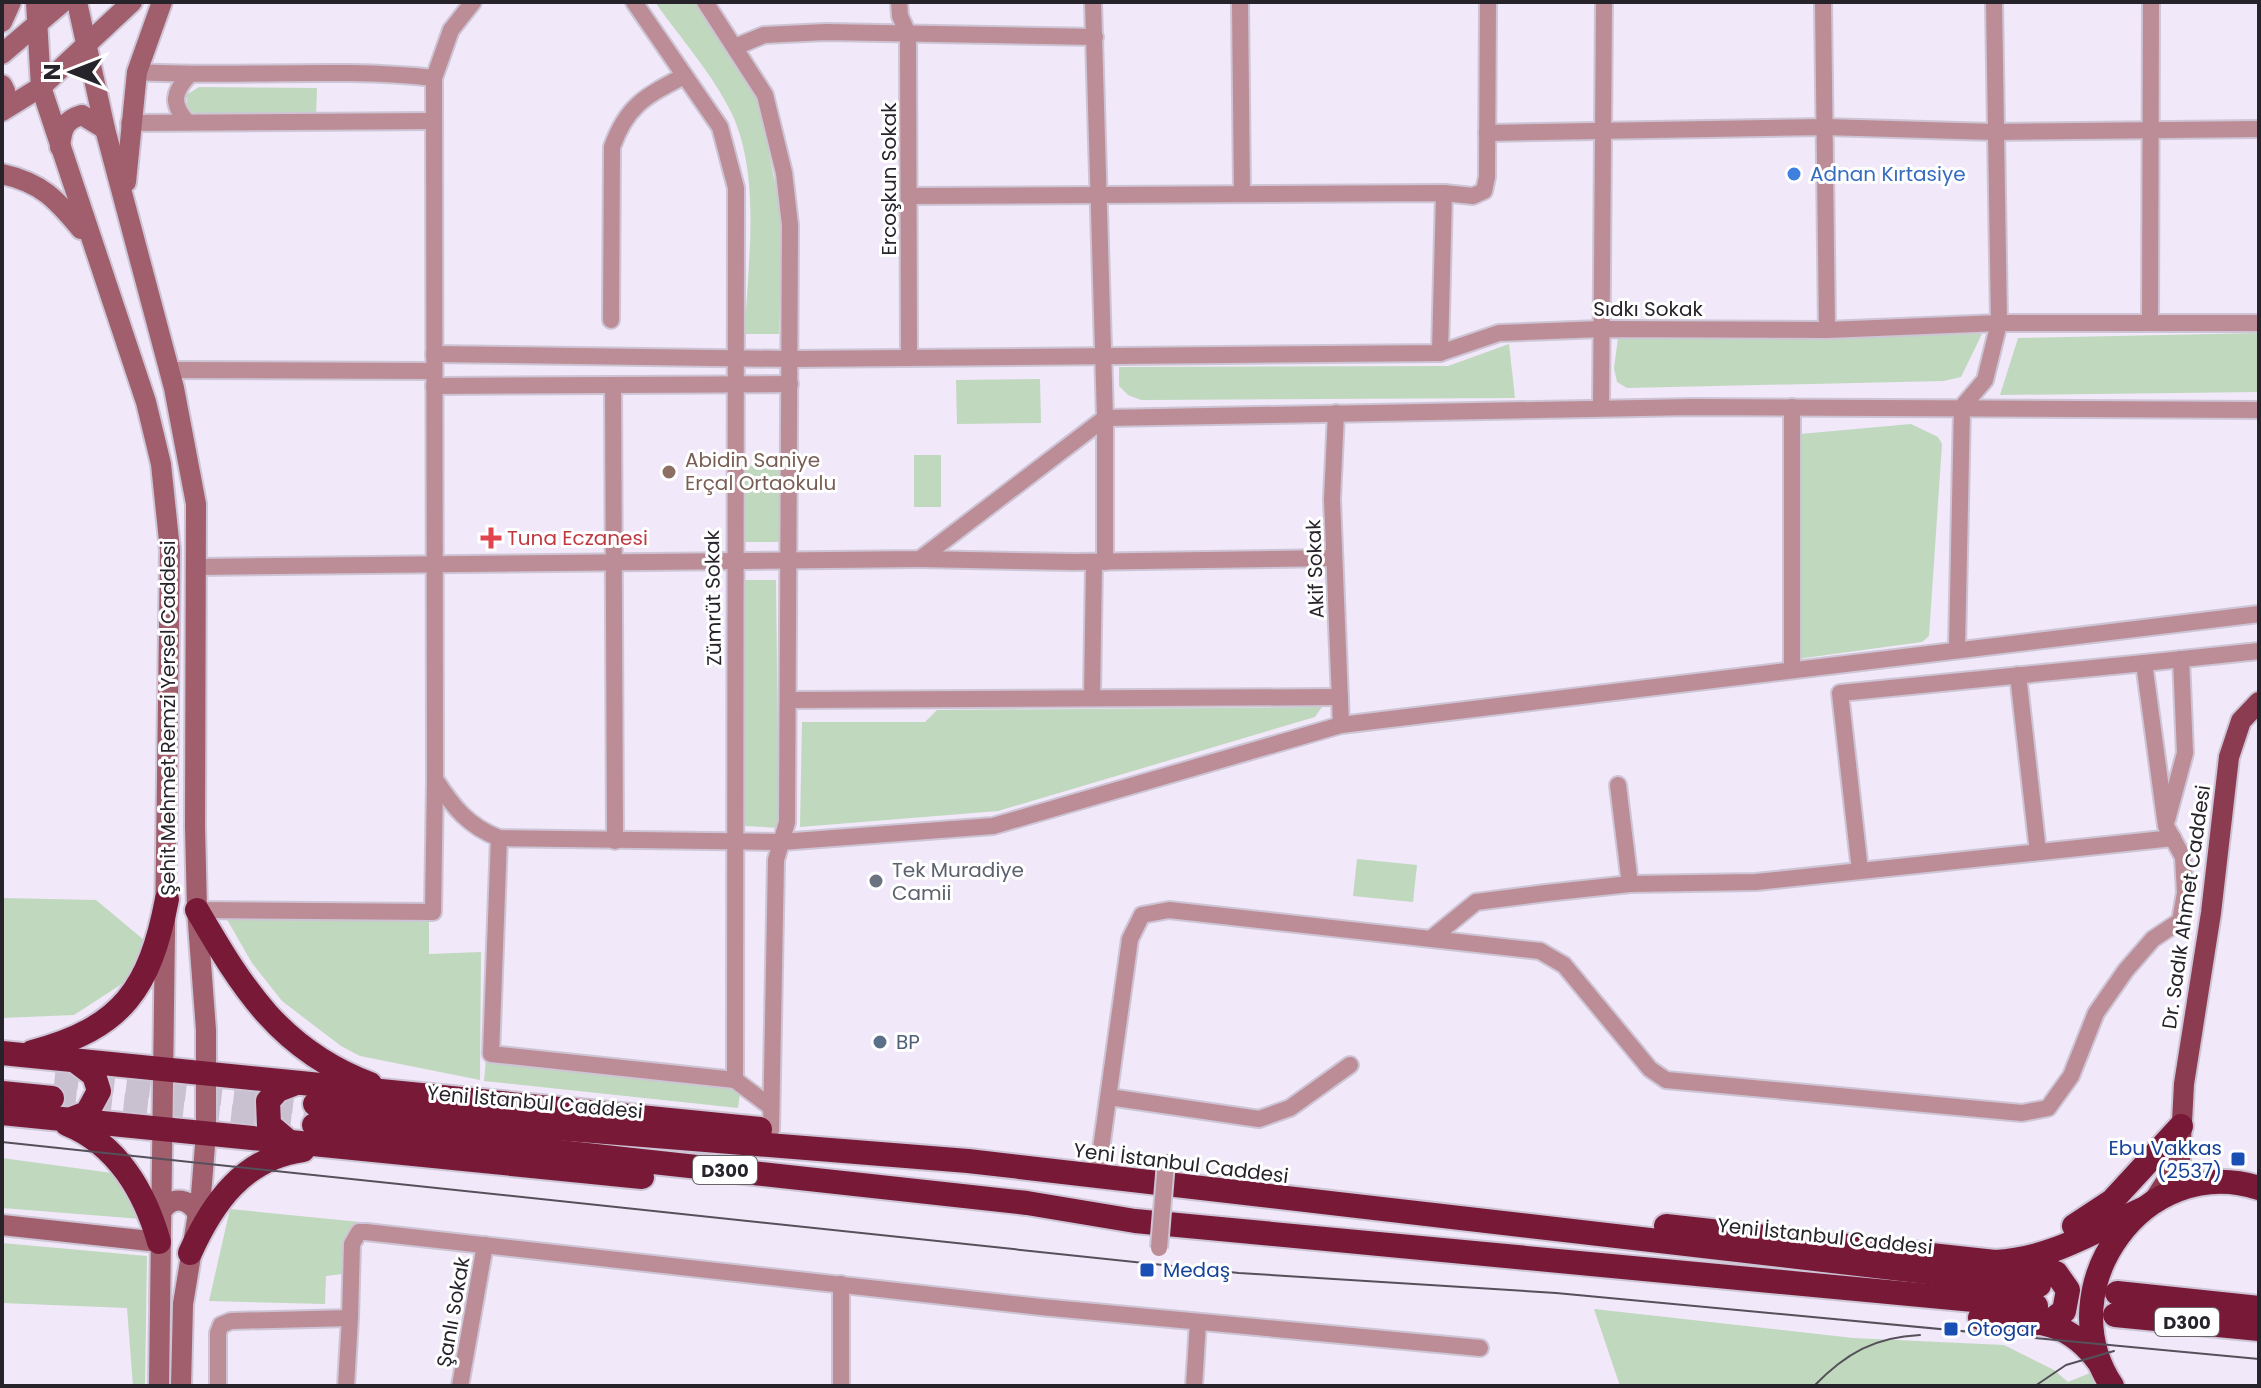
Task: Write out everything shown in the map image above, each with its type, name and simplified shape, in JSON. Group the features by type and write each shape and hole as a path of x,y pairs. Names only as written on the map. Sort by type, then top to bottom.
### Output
{"highway":[{"path":"7,1059 80,1036 129,1000 151,963 167,899"},
{"path":"197,910 243,987 279,1028 327,1064 395,1093"},
{"path":"7,1059 59,1094 162,1129 1022,1216 1135,1221"},
{"path":"2,1113 59,1094 163,1070 395,1093 771,1119 968,1161"},
{"path":"289,1142 269,1125 266,1109 278,1090 296,1083"},
{"path":"2,1093 59,1094"},
{"path":"59,1094 80,1130 112,1154 143,1197 159,1242"},
{"name":"Yeni İstanbul Caddesi","path":"315,1114 534,1127 968,1161 1321,1204 2037,1305 1430,1260 1377,1254 1315,1238 1135,1221 1027,1203 315,1114"},
{"path":"1908,1252 2018,1246 2077,1225 2112,1201 2181,1126"},
{"path":"190,1253 219,1201 249,1169 284,1153 339,1146"},
{"path":"1995,1262 2026,1259 2063,1249 2184,1188 2206,1183 2259,1188"},
{"path":"1321,1204 1355,1199 1406,1200 1995,1262 2048,1270 2062,1278 2068,1290 2064,1311 2053,1319 2037,1305"},
{"path":"2099,1362 2091,1326 2096,1276 2110,1246 2148,1206"},
{"name":"D300","path":"2259,1308 2116,1304 2259,1329"},
{"path":"2037,1305 2073,1332 2099,1362 2112,1386"}],"main road":[{"path":"2,22 11,2"},
{"path":"2,54 36,12 63,2"},
{"name":"Şehit Mehmet Remzi Yersel Caddesi","path":"77,2 105,129 169,370 196,504 197,910 207,1074 206,1133 181,1331 181,1386"},
{"path":"2,111 41,87 132,2"},
{"path":"125,198 129,123 137,72 162,2"},
{"name":"Şehit Mehmet Remzi Yersel Caddesi","path":"36,12 41,87 88,238 146,402 161,464 170,550 159,1386"},
{"path":"2,85 5,91 2,105"},
{"path":"60,147 62,129 70,118 82,115 105,129"},
{"path":"2,174 20,178 51,193 88,238"},
{"name":"Dr. Sadık Ahmet Caddesi","path":"2148,1206 2179,1162 2181,1126 2229,757 2241,721 2259,702"},
{"path":"165,972 176,986 190,986 199,977 201,967"},
{"path":"160,1214 168,1203 180,1199 192,1204 198,1214"},
{"path":"2,1225 159,1242"}],"street":[{"path":"197,910 433,912 435,566 432,121 434,78 451,30 473,2"},
{"name":"Zümrüt Sokak","path":"634,2 720,127 736,188 733,358 737,842 735,1080"},
{"path":"705,2 765,95 784,173 790,225 790,700 787,822 776,860 771,1119"},
{"name":"Ercoşkun Sokak","path":"899,2 900,16 908,34 909,358"},
{"path":"1092,697 1105,418 1093,2"},
{"path":"1240,2 1242,193"},
{"path":"909,196 1444,193 1473,196 1484,191 1488,2"},
{"path":"1823,2 1827,330"},
{"path":"1957,648 1962,407 1985,380 1999,323 1994,2"},
{"path":"2150,323 2151,2"},
{"path":"1601,408 1602,7"},
{"path":"735,47 764,35 1095,37"},
{"path":"137,72 189,75 398,74 434,78"},
{"path":"187,122 174,99 177,89 189,75"},
{"path":"611,320 612,147 619,127 639,100 684,76"},
{"path":"129,123 432,121"},
{"path":"1487,133 1825,127 1994,132 2259,129"},
{"path":"1440,353 1444,193"},
{"name":"Sıdkı Sokak","path":"434,370 733,358 1440,353 1499,333 1601,329 1827,330 1999,323 2259,323"},
{"path":"169,370 434,370 613,385 790,384"},
{"path":"613,385 615,841"},
{"path":"1792,407 1792,669"},
{"path":"920,559 1105,418 1601,408 2259,410"},
{"name":"Akif Sokak","path":"1336,413 1332,499 1341,725"},
{"path":"197,567 1334,558"},
{"path":"435,779 454,808 476,830 499,838 781,842 993,826 1341,725 1957,648 2259,614"},
{"path":"1860,871 1840,693 2259,651"},
{"path":"2169,832 2185,753 2181,659"},
{"path":"1097,1178 1130,939 1142,915 1169,910 1540,951 1564,965 1650,1069 1666,1080 2022,1113 2048,1108 2071,1076 2096,1013 2126,970 2153,939 2180,921 2185,893 2183,857 2169,832 2144,663"},
{"path":"2018,675 2038,852"},
{"path":"790,700 1340,697"},
{"path":"1618,785 1630,884"},
{"path":"1433,937 1476,902 1630,884 1756,882 2038,852 2169,832"},
{"path":"499,838 491,1054 735,1080 771,1119"},
{"path":"1109,1097 1259,1119 1290,1108 1350,1065"},
{"path":"1159,1248 1166,1162"},
{"path":"346,1386 352,1244 359,1232 1198,1322 1480,1348"},
{"name":"Şanlı Sokak","path":"460,1386 485,1245"},
{"path":"841,1284 841,1386"},
{"path":"218,1386 218,1333 221,1325 231,1321 350,1318"},
{"path":"1194,1386 1198,1322"}],"green space":[{"path":"655,2 697,2 757,91 782,219 779,334 745,334 750,194 741,139 732,114 706,70"},
{"path":"199,87 317,88 316,116 196,114 188,110 186,95"},
{"path":"2259,333 2259,392 2000,395 2018,338"},
{"path":"1982,334 1961,377 1944,381 1627,388 1617,382 1614,368 1618,338"},
{"path":"1509,344 1515,398 1141,400 1128,395 1119,386 1119,367 1448,366"},
{"path":"1040,379 1041,423 957,424 956,380"},
{"path":"1911,424 1938,437 1942,444 1929,636 1922,642 1797,659 1800,434"},
{"path":"914,455 941,455 941,507 914,507"},
{"path":"743,466 779,466 779,542 743,542"},
{"path":"742,580 776,580 779,828 745,826"},
{"path":"1322,707 1315,717 998,811 800,827 802,722 925,722 937,710"},
{"path":"1357,859 1417,865 1413,902 1353,896"},
{"path":"2,898 96,900 144,940 131,978 74,1015 2,1018"},
{"path":"225,916 429,918 429,954 481,952 480,1080 360,1056 341,1046 282,1001 252,963"},
{"path":"486,1059 741,1086 738,1108 484,1081"},
{"path":"2,1158 112,1173 143,1215 141,1219 2,1208"},
{"path":"230,1209 360,1222 359,1272 326,1276 325,1304 209,1301"},
{"path":"2,1243 147,1256 145,1386 133,1386 127,1308 2,1303"},
{"path":"1594,1309 1853,1338 2004,1345 2054,1370 2068,1382 2090,1373 2095,1386 1620,1386"}],"tunnel":[{"path":"55,1075 315,1104"},
{"path":"52,1098 314,1125"}],"tram line":[{"path":"2,1142 1239,1273 1556,1293 2259,1359"},
{"path":"1814,1386 1838,1364 1862,1349 1889,1339 1920,1335"},
{"path":"2035,1386 2066,1365 2114,1351"}],"place":[{"name":"Adnan Kırtasiye","path":"1794,174"},
{"name":"Abidin Saniye Erçal Ortaokulu","path":"669,472"},
{"name":"Tuna Eczanesi","path":"491,538"},
{"name":"Tek Muradiye Camii","path":"876,881"},
{"name":"BP","path":"880,1042"},
{"name":"Ebu Vakkas (2537)","path":"2238,1159"},
{"name":"Medaş","path":"1147,1270"},
{"name":"Otogar","path":"1951,1329"}]}
